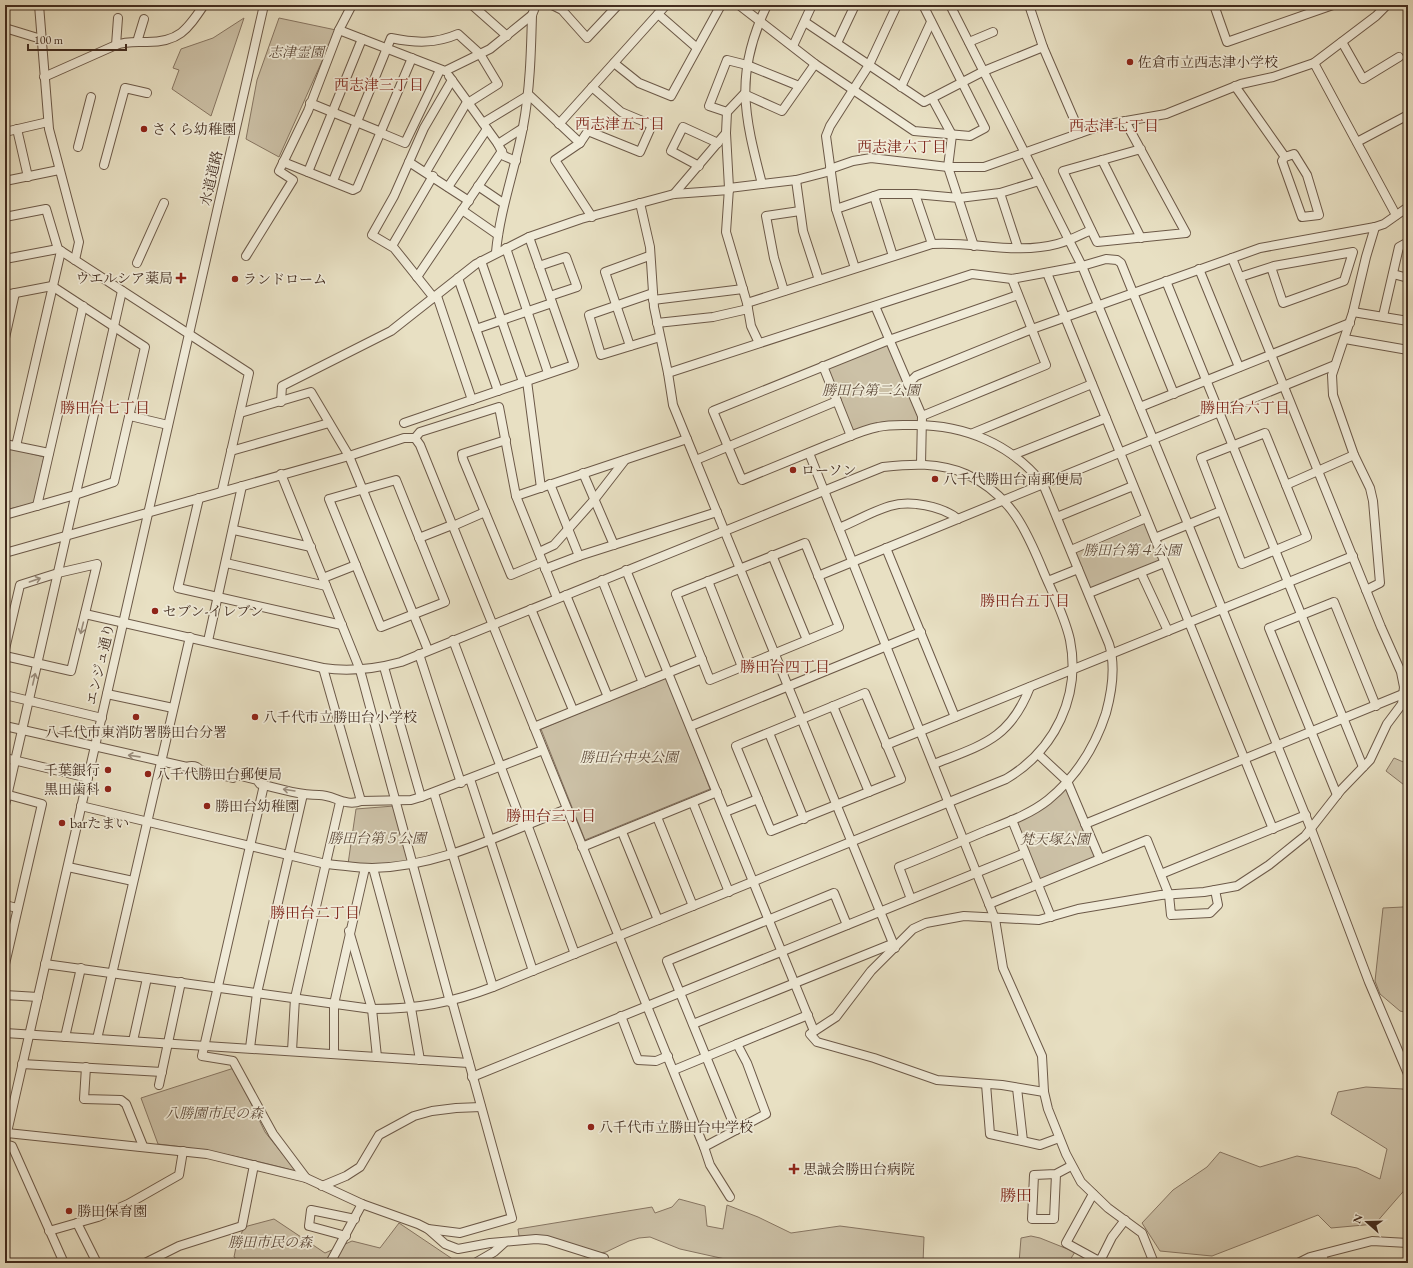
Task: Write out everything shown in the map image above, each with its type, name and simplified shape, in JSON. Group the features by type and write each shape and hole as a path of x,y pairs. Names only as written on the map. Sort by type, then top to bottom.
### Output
{"street":[{"path":"39,5 48,122 59,170 80,242 75,260"},
{"path":"44,77 124,42 162,42 178,36 204,5"},
{"name":"水道道路","path":"189,334 264,5"},
{"path":"246,256 293,180 280,170 310,103 339,30 352,5"},
{"path":"401,5 424,5"},
{"path":"472,5 507,36"},
{"path":"496,252 503,203 516,161 529,95 532,15 536,5"},
{"path":"552,5 564,8 587,38 618,5"},
{"path":"559,124 666,5"},
{"path":"614,63 639,83 671,96 721,5"},
{"path":"739,5 815,64 914,131 970,136 985,128 923,5"},
{"path":"762,184 748,129 744,94 747,65 754,34 766,5"},
{"path":"793,46 812,5"},
{"path":"837,44 855,5"},
{"path":"855,268 836,209 826,144 827,131 869,65 897,5"},
{"path":"950,5 1039,181 1071,240 1154,439 1408,1074"},
{"path":"1029,5 1043,47 1080,133"},
{"path":"1214,5 1227,42 1333,5"},
{"path":"280,402 282,386 391,331 481,261 496,252 529,237 592,217 674,194 729,189 796,180 830,170 853,161 871,158 948,167 984,167 1080,133 1125,121 1166,114 1251,80 1273,77 1314,63 1376,16 1384,6"},
{"path":"658,14 697,48"},
{"path":"310,103 405,143 442,71 480,54 507,36 532,15"},
{"path":"116,45 118,18"},
{"path":"137,42 144,19"},
{"path":"805,22 924,102 984,71 1043,47"},
{"path":"902,87 931,22"},
{"path":"5,28 42,39"},
{"path":"339,30 442,71 452,80 500,147 504,156 516,161"},
{"path":"969,42 993,32"},
{"path":"333,181 391,38 415,43 444,40 458,34 480,54 498,84 468,103 392,246"},
{"path":"308,172 362,39"},
{"path":"1342,42 1362,79 1399,57"},
{"path":"283,162 353,190 358,188 412,58"},
{"path":"727,112 709,106 727,60 747,65 799,86"},
{"path":"1314,63 1396,215"},
{"path":"744,94 782,112 815,64"},
{"path":"452,80 424,128 394,196 372,235 392,246 417,277 436,297 472,400"},
{"path":"1235,86 1285,157"},
{"path":"592,87 621,112 652,125 640,152 588,132 580,142 555,160 592,217"},
{"path":"104,165 125,88 146,93"},
{"path":"744,94 727,112 726,133 729,189 726,232 748,306 751,326 759,344"},
{"path":"529,95 580,142"},
{"path":"448,187 485,126 529,95"},
{"path":"78,147 91,97"},
{"path":"932,98 952,135 948,167 974,246"},
{"path":"1357,142 1408,115"},
{"path":"1125,121 1141,149 1186,233 1097,242 1064,171 1141,149"},
{"path":"5,132 48,122"},
{"path":"700,166 671,151 683,127 718,143"},
{"path":"417,277 469,201 500,147 523,128"},
{"path":"17,129 28,176"},
{"path":"674,194 700,166 726,133"},
{"path":"1294,154 1307,175 1319,215 1302,217 1282,162 1285,157 1294,154"},
{"path":"1102,160 1141,238"},
{"path":"409,162 430,174 469,201"},
{"path":"5,181 59,170"},
{"path":"796,180 803,231 819,280"},
{"path":"836,209 874,196 891,193 959,198 1000,193 1039,181"},
{"path":"478,186 503,203"},
{"path":"1000,193 1018,248"},
{"path":"915,194 932,244"},
{"path":"874,196 893,256"},
{"path":"136,262 164,203"},
{"path":"640,203 650,247 649,256 653,296 673,405 893,946"},
{"path":"5,217 46,209 59,250 16,446"},
{"path":"462,210 498,235"},
{"path":"909,383 916,376 1032,328 1099,306 1199,269 1260,248 1375,227 1384,224 1396,215 1407,210"},
{"path":"784,291 774,258 766,216 800,211"},
{"path":"1366,590 1380,583 1378,543 1370,488 1354,455 1333,395 1332,375 1350,323 1375,227"},
{"path":"657,323 713,317 748,306 784,291 932,244 945,243 1018,248 1056,245 1071,240 1091,230"},
{"path":"404,424 574,365 529,237"},
{"path":"1383,316 1399,247 1408,242"},
{"path":"506,248 548,373"},
{"path":"5,259 59,250 249,373 222,491"},
{"path":"1240,277 1274,266 1353,252 1344,281 1283,303 1271,267"},
{"path":"630,346 605,272 649,256"},
{"path":"476,329 527,311 577,287 566,257 539,266"},
{"path":"1044,1092 986,1084 937,1080 874,1058 817,1042 810,1034 820,1029 842,1012 871,971 893,946 914,929 926,923 964,916 987,916 995,919 1040,920 1078,909 1237,886 1269,865 1305,836 1337,795 1370,760 1387,724 1405,706 1402,694 1404,687 1401,672 1381,627 1232,258"},
{"path":"668,374 972,274 1012,279 1082,266 1106,259 1117,260 1121,263 1174,394"},
{"path":"481,261 525,382 542,488"},
{"path":"1199,269 1239,367"},
{"path":"1047,273 1273,829"},
{"path":"1393,274 1408,278"},
{"path":"458,278 498,391"},
{"path":"1012,279 1046,365 922,421 878,427 809,452 742,480 713,411 889,340 1018,295"},
{"path":"1166,281 1287,583 1363,767"},
{"path":"5,295 52,286 145,348 114,482 5,515"},
{"path":"660,337 600,355 589,315 617,305 653,296 743,288"},
{"path":"5,805 6,795 29,701 122,291"},
{"path":"5,338 15,293"},
{"path":"37,506 83,306"},
{"path":"875,306 905,379 909,383 922,421 921,464"},
{"path":"1353,312 1408,321"},
{"path":"1140,407 1350,323"},
{"name":"エンジュ通り","path":"6,1137 189,334"},
{"path":"1345,339 1408,350"},
{"path":"818,576 1335,365"},
{"path":"823,366 851,436"},
{"path":"973,434 1092,384"},
{"path":"240,413 311,392 349,456 428,650"},
{"path":"696,460 837,401"},
{"path":"557,598 516,496 500,407 420,432 417,441 674,1070 710,1165 730,1196"},
{"path":"130,416 168,425"},
{"path":"1013,456 1106,418"},
{"path":"912,899 898,867 1012,820 1048,800 1067,781 1089,753 1101,729 1111,694 1113,664 1112,654 1089,593 1043,484 1030,469 995,444 973,434 922,421"},
{"path":"231,451 329,424"},
{"path":"1265,433 1286,485 1307,537 1242,564 1201,458 1265,433"},
{"path":"5,553 149,511 349,456 404,438 417,441"},
{"path":"516,496 687,439"},
{"path":"506,440 462,454 511,575 614,545 717,512"},
{"path":"5,444 49,453"},
{"path":"809,452 995,919 1003,968 1042,1056 1044,1092 1048,1109 1059,1138 1071,1166 1081,1182 1093,1194 1142,1234 1154,1263"},
{"path":"1286,485 1354,455"},
{"path":"539,552 554,545 594,500 626,460"},
{"path":"45,964 372,1009 411,1008 451,1001 493,987 1006,779 1038,754 1055,732 1063,715 1071,687 1073,670 1067,631 1029,536 1018,517 1004,501 987,487 965,474 942,466 921,464 883,467 401,662 384,667 360,670 323,668 85,614"},
{"path":"583,473 614,545"},
{"path":"281,474 360,670 512,1218 460,1233 428,1229"},
{"path":"396,480 419,538 445,602 382,627 329,499 396,480"},
{"path":"550,484 578,556"},
{"path":"208,641 234,530 242,486"},
{"path":"1057,517 1133,486"},
{"path":"199,498 178,588 342,625"},
{"path":"839,528 891,505 932,506 949,512 958,519"},
{"path":"1155,538 1221,511"},
{"path":"419,538 485,512"},
{"path":"1070,550 1146,518"},
{"path":"234,530 310,547"},
{"path":"805,543 839,627 710,680 676,594 740,568 805,543"},
{"path":"886,548 955,718"},
{"path":"772,555 807,640"},
{"path":"886,745 1353,556"},
{"path":"226,563 326,586"},
{"path":"1089,593 1164,563"},
{"path":"5,648 8,618 20,585 58,573 97,564 71,671 5,656"},
{"path":"323,578 356,564"},
{"path":"1048,581 1078,569"},
{"path":"626,570 691,726 814,1031"},
{"path":"1141,572 1168,631"},
{"path":"602,580 643,683"},
{"path":"708,581 742,667"},
{"path":"566,595 608,697"},
{"path":"1337,795 1269,628 1334,602 1376,706"},
{"path":"531,609 573,710"},
{"path":"691,726 921,632"},
{"path":"97,1039 190,637"},
{"path":"454,640 500,766 525,825 575,954"},
{"path":"419,654 461,783"},
{"path":"534,727 702,659"},
{"path":"384,667 421,797"},
{"path":"323,668 361,801"},
{"path":"934,764 981,746 997,736 1018,713 1030,687"},
{"path":"865,693 901,779 771,831 736,746 801,719 865,693"},
{"path":"107,694 173,708"},
{"path":"1085,824 1376,706 1402,694"},
{"path":"5,695 102,718"},
{"path":"833,706 869,792"},
{"path":"5,726 187,767 190,766 233,778 237,775 257,780 264,785 303,794 319,795 340,802 355,803 361,801 411,800 461,783 500,766 543,750"},
{"path":"769,733 804,819"},
{"path":"1038,754 1067,781 1100,859"},
{"path":"5,758 88,778"},
{"path":"470,779 534,970"},
{"path":"264,785 202,1056 233,1061 273,1134 306,1178"},
{"path":"582,847 622,832 717,792"},
{"path":"434,793 454,854 493,987"},
{"path":"250,1048 257,993 303,794"},
{"path":"5,964 42,804 6,795"},
{"path":"725,812 758,798"},
{"path":"292,1051 295,998 340,802"},
{"path":"693,803 729,892"},
{"path":"81,806 326,864 369,868 413,864 454,854 567,809"},
{"path":"1161,874 1306,816"},
{"path":"657,817 693,906"},
{"path":"1012,820 1051,917"},
{"path":"622,832 658,920"},
{"path":"989,904 1147,840 1169,895 1171,914 1210,913 1218,905 1215,890"},
{"path":"472,1077 1025,853"},
{"path":"68,867 133,880"},
{"path":"334,1054 334,1004 349,931 369,868"},
{"path":"369,868 411,1008 420,1060"},
{"path":"736,1130 667,961 834,893 847,925"},
{"path":"5,905 18,908"},
{"path":"349,931 372,1009 377,1057"},
{"path":"693,1024 893,946"},
{"path":"65,1037 81,968"},
{"path":"133,1041 147,978"},
{"path":"160,1084 181,982"},
{"path":"5,995 38,997"},
{"path":"674,1070 808,1015"},
{"path":"622,1016 638,1060 656,1061 668,1056"},
{"path":"5,1033 469,1063"},
{"path":"704,1147 766,1114 737,1044"},
{"path":"22,1064 162,1072"},
{"path":"86,1067 84,1098 121,1100 126,1104 143,1146"},
{"path":"986,1084 990,1134 1040,1145 1059,1138"},
{"path":"1017,1088 1023,1141"},
{"path":"322,1186 346,1176 360,1167 379,1135 414,1116 432,1111 481,1107"},
{"path":"6,1137 143,1146 207,1154 306,1178 362,1204 402,1217 428,1229 445,1244 458,1249 524,1239 547,1240 604,1258 604,1263"},
{"path":"6,1137 12,1146 64,1263"},
{"path":"49,1231 77,1224 128,1204 179,1175 183,1151"},
{"path":"145,1263 179,1246 242,1226 254,1165"},
{"path":"1056,1174 1054,1219 1032,1218 1034,1175 1056,1174 1071,1166"},
{"path":"1093,1194 1066,1244 1097,1260 1101,1259 1112,1237 1125,1220"},
{"path":"330,1263 362,1204"},
{"path":"346,1236 309,1226 311,1210 355,1219"},
{"path":"77,1224 96,1263"},
{"path":"1298,1263 1310,1257 1323,1259 1372,1241 1408,1243"},
{"path":"475,1263 494,1252 504,1243"}],"green space":[{"name":"志津霊園","path":"244,18 211,116 172,89 179,70 173,68 181,49 213,38"},
{"name":"志津霊園","path":"279,18 336,30 279,157 246,139 257,80"},
{"name":"勝田台第二公園","path":"887,344 919,416 919,422 852,433 827,367"},
{"path":"5,447 44,457 34,503 5,510"},
{"name":"勝田台第４公園","path":"1146,518 1164,563 1089,593 1071,550"},
{"name":"勝田台中央公園","path":"667,677 710,789 585,840 541,729"},
{"path":"1394,758 1408,764 1408,788 1386,771"},
{"name":"梵天塚公園","path":"1067,784 1096,858 1039,881 1015,821"},
{"name":"勝田台第５公園","path":"394,806 411,862 373,867 348,864 356,809"},
{"path":"1408,899 1408,1013 1400,1011 1380,994 1375,981 1383,908 1403,907"},
{"name":"八勝園市民の森","path":"234,1068 265,1132 296,1171 227,1155 158,1144 141,1098"},
{"path":"1366,1087 1403,1089 1408,1100 1408,1186 1375,1224 1331,1228 1318,1215 1212,1256 1160,1251 1142,1223 1173,1190 1207,1167 1220,1152 1260,1167 1297,1156 1357,1168 1380,1179 1387,1149 1331,1114 1338,1092"},
{"path":"679,1199 705,1206 707,1226 723,1229 727,1205 758,1217 791,1233 840,1226 924,1237 923,1263 733,1263 725,1259 680,1249 650,1237 629,1241 606,1252 600,1253 533,1236 519,1236 518,1229 652,1207 655,1213 672,1207"},
{"name":"勝田市民の森","path":"274,1219 325,1253 352,1241 380,1248 399,1223 457,1262 242,1263 234,1257 236,1247 244,1227"},
{"path":"1031,1236 1075,1252 1068,1263 1019,1263 1021,1238"}],"place":[{"name":"佐倉市立西志津小学校","path":"1130,62"},
{"name":"さくら幼稚園","path":"144,129"},
{"name":"ウエルシア薬局","path":"181,278"},
{"name":"ランドローム","path":"235,279"},
{"name":"ローソン","path":"793,470"},
{"name":"八千代勝田台南郵便局","path":"935,479"},
{"name":"セブン-イレブン","path":"155,611"},
{"name":"八千代市東消防署勝田台分署","path":"136,717"},
{"name":"八千代市立勝田台小学校","path":"255,717"},
{"name":"千葉銀行","path":"108,770"},
{"name":"八千代勝田台郵便局","path":"148,774"},
{"name":"黒田歯科","path":"108,789"},
{"name":"勝田台幼稚園","path":"207,806"},
{"name":"barたまい","path":"62,823"},
{"name":"八千代市立勝田台中学校","path":"591,1127"},
{"name":"思誠会勝田台病院","path":"794,1169"},
{"name":"勝田保育園","path":"69,1211"}],"district":[{"name":"西志津三丁目","path":"379,84"},
{"name":"西志津五丁目","path":"620,123"},
{"name":"西志津七丁目","path":"1114,125"},
{"name":"西志津六丁目","path":"902,146"},
{"name":"勝田台七丁目","path":"105,407"},
{"name":"勝田台六丁目","path":"1245,407"},
{"name":"勝田台五丁目","path":"1025,600"},
{"name":"勝田台四丁目","path":"785,666"},
{"name":"勝田台三丁目","path":"551,815"},
{"name":"勝田台二丁目","path":"315,912"},
{"name":"勝田","path":"1016,1195"}]}
